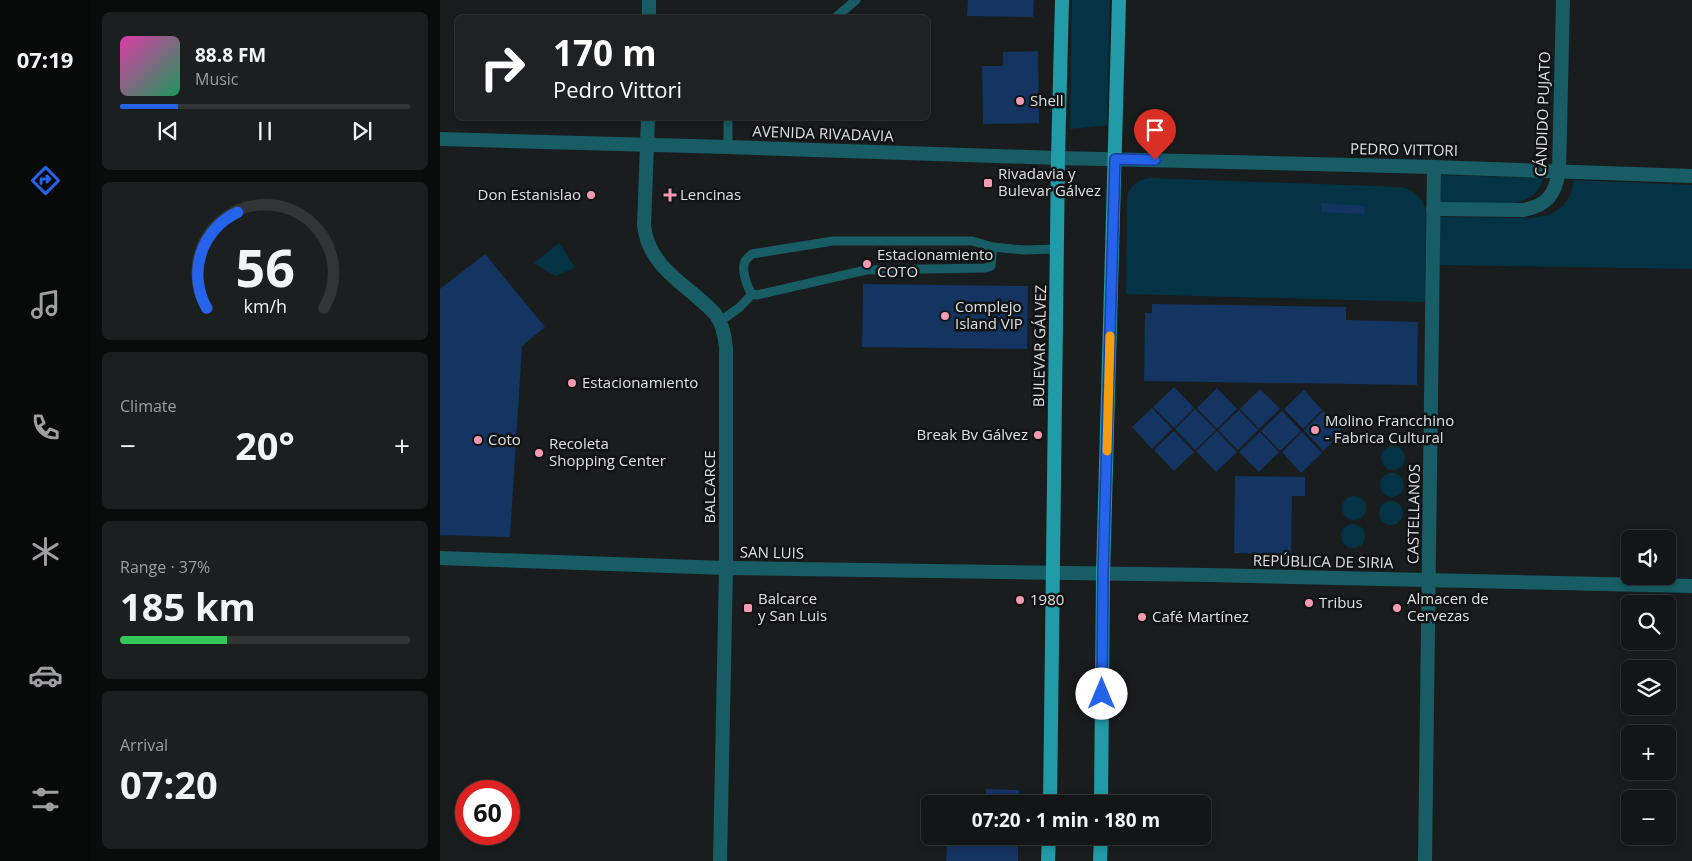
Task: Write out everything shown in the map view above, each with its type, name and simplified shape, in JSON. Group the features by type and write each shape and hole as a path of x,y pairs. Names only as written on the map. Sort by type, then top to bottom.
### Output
{"main road":[{"name":"BULEVAR GÁLVEZ","path":"1050,795 1058,158 1062,0"},
{"path":"1101,795 1103,574 1119,0"},
{"path":"1048,861 1049,845"},
{"path":"1100,861 1101,845"}],"street":[{"path":"649,0 649,15"},
{"name":"CÁNDIDO PUJATO","path":"1433,209 1524,210 1542,204 1551,196 1557,184 1559,171 1563,0"},
{"name":"BALCARCE","path":"648,120 645,238 653,255 671,275 712,310 724,332 727,359 726,568 720,861"},
{"name":"AVENIDA RIVADAVIA","path":"440,139 1115,159"},
{"name":"PEDRO VITTORI","path":"1115,159 1692,176"},
{"name":"CASTELLANOS","path":"1426,861 1434,167"},
{"name":"SAN LUIS","path":"440,558 726,568 1103,574"},
{"name":"REPÚBLICA DE SIRIA","path":"1103,574 1692,586"}],"lane":[{"path":"839,15 856,0"},
{"path":"728,120 728,147"},
{"path":"752,294 748,288 743,266 746,259 752,254 843,240 972,241 993,247 1024,250 1057,250"},
{"path":"719,322 740,307 752,294 762,294 866,270 985,268 991,266 993,247"}],"shaded area":[{"path":"1072,0 1110,0 1107,125 1070,129"},
{"path":"1441,175 1544,178 1539,188 1527,199 1498,204 1472,204 1440,203"},
{"path":"1149,178 1401,187 1410,190 1420,198 1426,211 1425,302 1126,294 1127,196 1135,184"},
{"path":"1574,180 1692,185 1692,269 1439,265 1440,217 1531,218 1552,214 1564,205 1571,194"},
{"path":"559,243 575,268 555,276 534,263"},
{"path":"1393,446 1402,449 1405,458 1402,467 1393,470 1384,467 1381,458 1384,449"},
{"path":"1392,473 1401,476 1404,485 1401,494 1392,497 1383,494 1380,485 1383,476"},
{"path":"1354,496 1363,499 1366,508 1363,517 1354,520 1345,517 1342,508 1345,499"},
{"path":"1391,501 1400,504 1403,513 1400,522 1391,525 1382,522 1379,513 1382,504"},
{"path":"1353,524 1362,527 1365,536 1362,545 1353,548 1344,545 1341,536 1344,527"}],"building":[{"path":"968,0 1034,0 1033,17 967,16"},
{"path":"1038,51 1039,123 983,124 982,66 1003,66 1003,52"},
{"path":"1321,203 1365,206 1364,214 1321,212"},
{"name":"Coto","path":"485,254 545,327 522,346 510,537 440,535 440,289"},
{"name":"Complejo Island VIP","path":"863,284 1028,286 1027,349 862,347"},
{"path":"1152,304 1346,307 1346,320 1418,322 1417,385 1144,381 1145,313 1152,313"},
{"path":"1174,387 1194,408 1174,428 1153,407"},
{"path":"1217,388 1237,409 1217,429 1197,408"},
{"path":"1260,389 1280,409 1259,429 1240,409"},
{"path":"1304,390 1322,410 1303,429 1284,409"},
{"path":"1152,408 1172,429 1152,449 1132,427"},
{"path":"1195,409 1216,430 1195,450 1175,429"},
{"path":"1239,410 1258,430 1238,450 1218,430"},
{"path":"1282,411 1301,431 1280,451 1261,431"},
{"path":"1323,411 1343,432 1323,451 1304,430"},
{"path":"1174,431 1194,452 1174,471 1154,450"},
{"path":"1217,431 1237,452 1216,472 1196,451"},
{"path":"1260,432 1279,452 1259,472 1239,452"},
{"path":"1302,432 1322,453 1301,473 1282,452"},
{"path":"1235,476 1305,477 1305,496 1292,496 1291,554 1234,553"},
{"path":"986,789 1019,790 1019,795 986,795"},
{"path":"947,845 1018,845 1018,861 946,861"}],"slow traffic":[{"path":"1107,451 1110,336"}],"place":[{"name":"Shell","path":"1020,101"},
{"name":"Rivadavia y Bulevar Gálvez","path":"988,183"},
{"name":"Don Estanislao","path":"591,195"},
{"name":"Lencinas","path":"670,195"},
{"name":"Estacionamiento COTO","path":"867,264"},
{"name":"Complejo Island VIP","path":"945,316"},
{"name":"Estacionamiento","path":"572,383"},
{"name":"Molino Francchino - Fabrica Cultural","path":"1315,430"},
{"name":"Break Bv Gálvez","path":"1038,435"},
{"name":"Coto","path":"478,440"},
{"name":"Recoleta Shopping Center","path":"539,453"},
{"name":"1980","path":"1020,600"},
{"name":"Tribus","path":"1309,603"},
{"name":"Balcarce y San Luis","path":"748,608"},
{"name":"Almacen de Cervezas","path":"1397,608"},
{"name":"Café Martínez","path":"1142,617"}],"route":[{"path":"1102,694 1103,574 1115,159 1155,160"}]}
